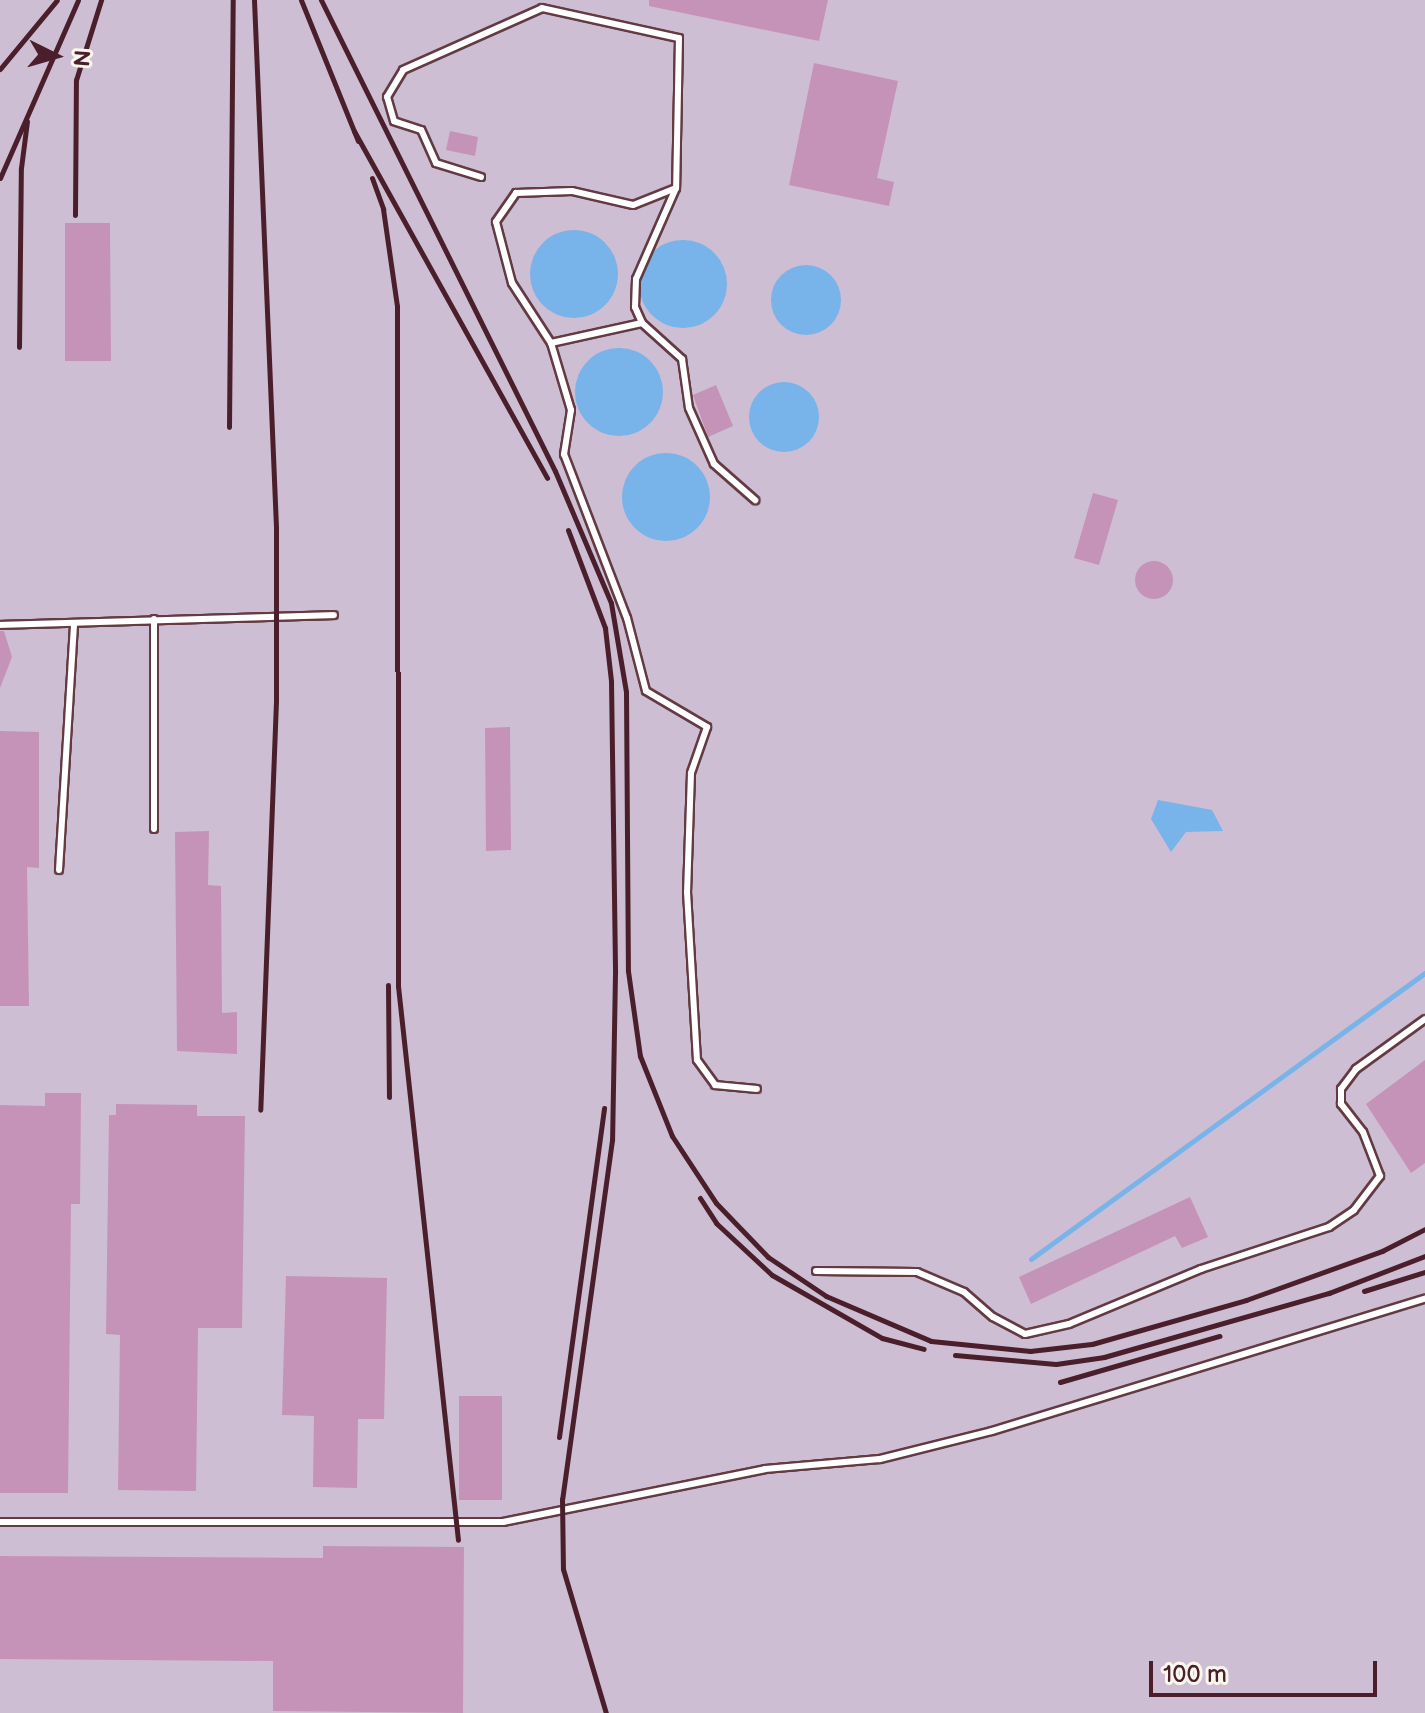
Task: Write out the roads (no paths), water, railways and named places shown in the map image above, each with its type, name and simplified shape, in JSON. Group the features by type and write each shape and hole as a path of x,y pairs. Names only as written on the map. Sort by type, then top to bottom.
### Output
{"lane":[{"path":"481,177 436,163 421,130 394,121 387,97 403,70 542,8 679,38 676,188 636,279 635,307 642,323 682,359 689,408 714,464 755,500"},
{"path":"676,188 633,205 572,191 516,193 496,222 512,283 551,343 571,410 564,454 627,618 646,691 707,727 691,773 689,832 689,960 697,1060 715,1085 757,1089"},
{"path":"551,343 642,323"},
{"path":"0,625 334,615"},
{"path":"154,619 154,829"},
{"path":"59,870 74,624"},
{"path":"816,1271 917,1272 964,1292 993,1317 1025,1334 1069,1324 1201,1269 1329,1227 1354,1210 1380,1176 1363,1132 1341,1104 1341,1089 1356,1069 1425,1019"},
{"path":"0,1522 503,1522 765,1469 880,1459 992,1431 1425,1299"}],"water":[{"path":"574,230 599,237 611,249 618,274 611,299 599,311 574,318 549,311 537,299 530,274 537,249 549,237"},
{"path":"683,240 708,247 720,259 727,284 720,309 708,321 683,328 658,321 646,309 639,284 646,259 658,247"},
{"path":"806,265 831,275 841,300 831,325 806,335 781,325 771,300 781,275"},
{"path":"610,348 628,348 644,355 656,367 663,383 663,401 656,417 644,429 628,436 610,436 594,429 582,417 575,401 575,383 582,367 594,355"},
{"path":"784,382 809,392 819,417 809,442 784,452 759,442 749,417 759,392"},
{"path":"657,453 675,453 691,460 703,472 710,488 710,506 703,522 691,534 675,541 657,541 641,534 629,522 622,506 622,488 629,472 641,460"},
{"path":"1158,800 1212,810 1223,831 1186,832 1171,852 1151,819"}],"waterway":[{"path":"1031,1259 1425,973"}],"railway":[{"path":"0,69 57,0"},
{"path":"0,178 78,0"},
{"path":"75,215 76,80 101,0"},
{"path":"229,427 233,0"},
{"path":"254,0 276,528 276,701 260,1110"},
{"path":"301,0 358,141"},
{"path":"321,0 555,471 611,603 626,692 628,971 640,1056 672,1136 716,1203 768,1257 826,1296 931,1341 1030,1351 1092,1344 1246,1300 1382,1251 1425,1229"},
{"path":"19,347 21,168 27,121"},
{"path":"354,131 547,478"},
{"path":"372,178 383,209 397,306 398,986 458,1540"},
{"path":"568,530 605,628 611,681 615,973 612,1140 562,1499 563,1569 606,1713"},
{"path":"388,985 389,1097"},
{"path":"559,1437 604,1108"},
{"path":"700,1198 716,1223 772,1275 882,1338 924,1349"},
{"path":"955,1355 1056,1364 1104,1357 1329,1293 1425,1256"},
{"path":"1364,1291 1425,1272"},
{"path":"1060,1382 1219,1336"}]}
